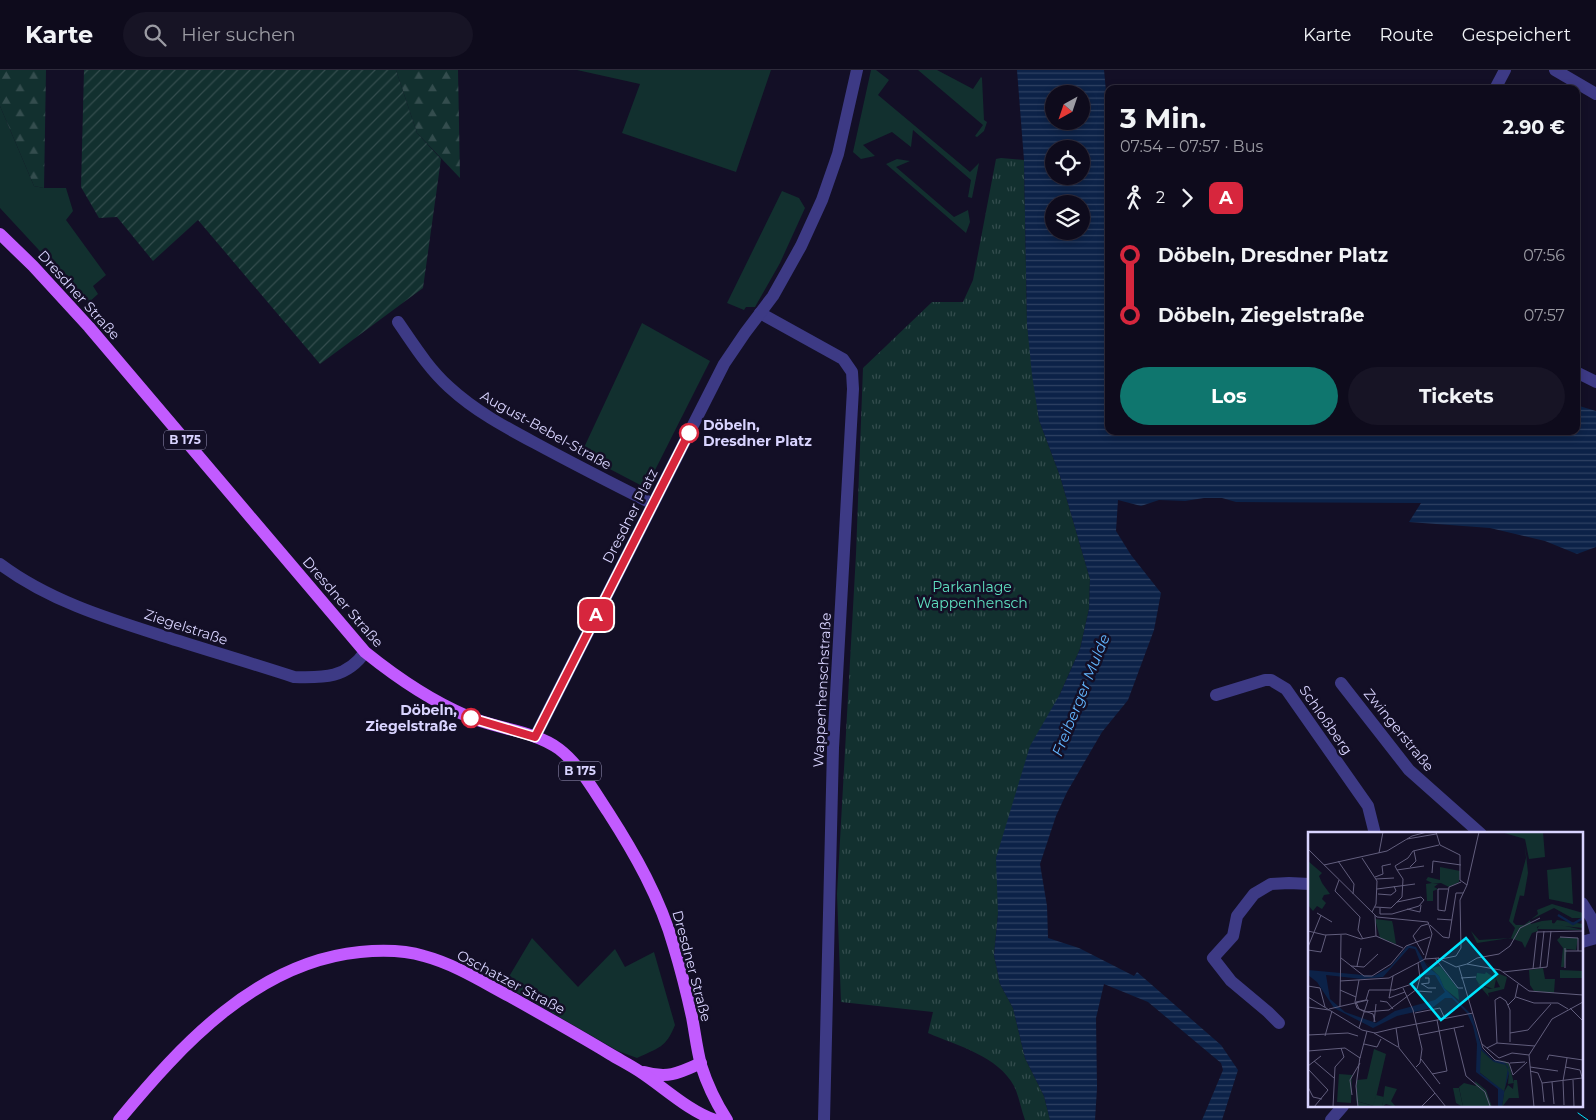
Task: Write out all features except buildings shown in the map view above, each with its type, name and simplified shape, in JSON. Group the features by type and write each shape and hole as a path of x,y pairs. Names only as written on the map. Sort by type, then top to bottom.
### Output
{"main road":[{"name":"Dresdner Straße","path":"0,234 33,266 89,327 364,652 399,679 434,700 468,716 535,737 559,750 583,774 620,830 648,880 663,912 691,1013 701,1063 719,1107 727,1120"},
{"name":"Oschatzer Straße","path":"119,1120 168,1064 199,1033 230,1007 258,988 317,960 372,951 398,952 423,956 466,972 639,1071 699,1114 715,1120"},
{"name":"Oschatzer Straße","path":"639,1071 664,1076 684,1071 701,1063"}],"street":[{"name":"Dresdner Platz","path":"535,737 724,364 773,296 801,246 822,200 838,154 857,70"},
{"path":"1498,85 1505,70"},
{"path":"1555,70 1596,94"},
{"name":"Wappenhenschstraße","path":"760,313 843,359 852,372 853,388 833,748 824,1120"},
{"name":"August-Bebel-Straße","path":"398,322 426,364 448,387 472,407 577,466 653,504"},
{"path":"1580,374 1596,382"},
{"name":"Ziegelstraße","path":"0,564 48,593 98,615 294,677 317,678 334,675 351,668 364,652"},
{"name":"Schloßberg","path":"1216,695 1265,680 1271,680 1286,689 1368,806 1374,832"},
{"name":"Zwingerstraße","path":"1341,683 1409,770 1479,832"},
{"path":"1279,1023 1231,981 1213,958 1233,936 1237,916 1254,894 1271,884 1308,884"},
{"path":"1584,905 1592,919 1596,933"},
{"path":"1331,1120 1341,1108"}],"green space":[{"path":"0,70 46,70 44,188 34,186 0,106"},
{"path":"84,70 396,70 417,133 441,159 423,288 320,364 198,220 153,261 117,217 99,218 81,187"},
{"path":"396,70 458,70 460,178 417,133"},
{"path":"577,70 771,70 736,172 622,133 640,84"},
{"path":"871,70 876,70 889,80 878,95 970,172 979,163 972,198 968,197 971,180 913,130 911,147 892,132 863,145 875,156 861,159 853,152"},
{"path":"918,70 937,70 973,89 981,77 984,120 987,122 984,131 977,137 975,136 983,125"},
{"path":"0,106 34,186 66,188 73,211 66,220 106,275 93,286 98,294 88,303 0,208"},
{"path":"897,159 910,161 896,167 954,217 968,210 970,222 966,233 886,164"},
{"name":"Parkanlage Wappenhensch","path":"996,159 1024,160 1027,324 1039,420 1060,476 1090,579 1089,609 1080,649 1060,694 998,914 994,955 1000,984 1013,1008 1025,1058 1044,1096 1050,1120 1025,1120 1014,1086 998,1067 976,1053 928,1033 933,1012 841,1002 837,894 856,554 863,368 932,302 963,302 973,280"},
{"path":"782,191 799,198 805,208 780,263 755,307 746,307 744,310 727,303"},
{"path":"642,323 710,361 646,488 581,454"},
{"path":"532,938 578,987 615,949 625,967 654,952 675,1025 665,1043 637,1058 618,1051 504,985"}],"water":[{"name":"Freiberger Mulde","path":"1017,70 1104,70 1105,435 1580,435 1580,406 1596,411 1596,547 1577,554 1545,541 1490,528 1409,522 1421,503 1236,502 1222,498 1204,498 1185,501 1159,500 1141,506 1118,500 1116,531 1131,555 1161,593 1154,630 1128,700 1102,732 1067,792 1056,816 1040,864 1047,906 1048,938 1079,948 1134,976 1137,972 1221,1045 1238,1070 1222,1120 1202,1120 1223,1070 1221,1063 1148,1002 1104,984 1096,1018 1097,1088 1095,1120 1050,1120 1044,1096 1025,1058 1013,1008 1000,984 994,955 998,914 996,858 1030,746 1060,694 1080,649 1089,609 1090,579 1060,476 1039,420 1027,324 1024,160"}],"tram line":[{"path":"1578,1113 1588,1120"}],"bus line":[{"name":"A","path":"471,718 535,737 689,433"}],"place":[{"name":"Döbeln, Dresdner Platz","path":"689,433"},
{"name":"Döbeln, Ziegelstraße","path":"471,718"}]}
